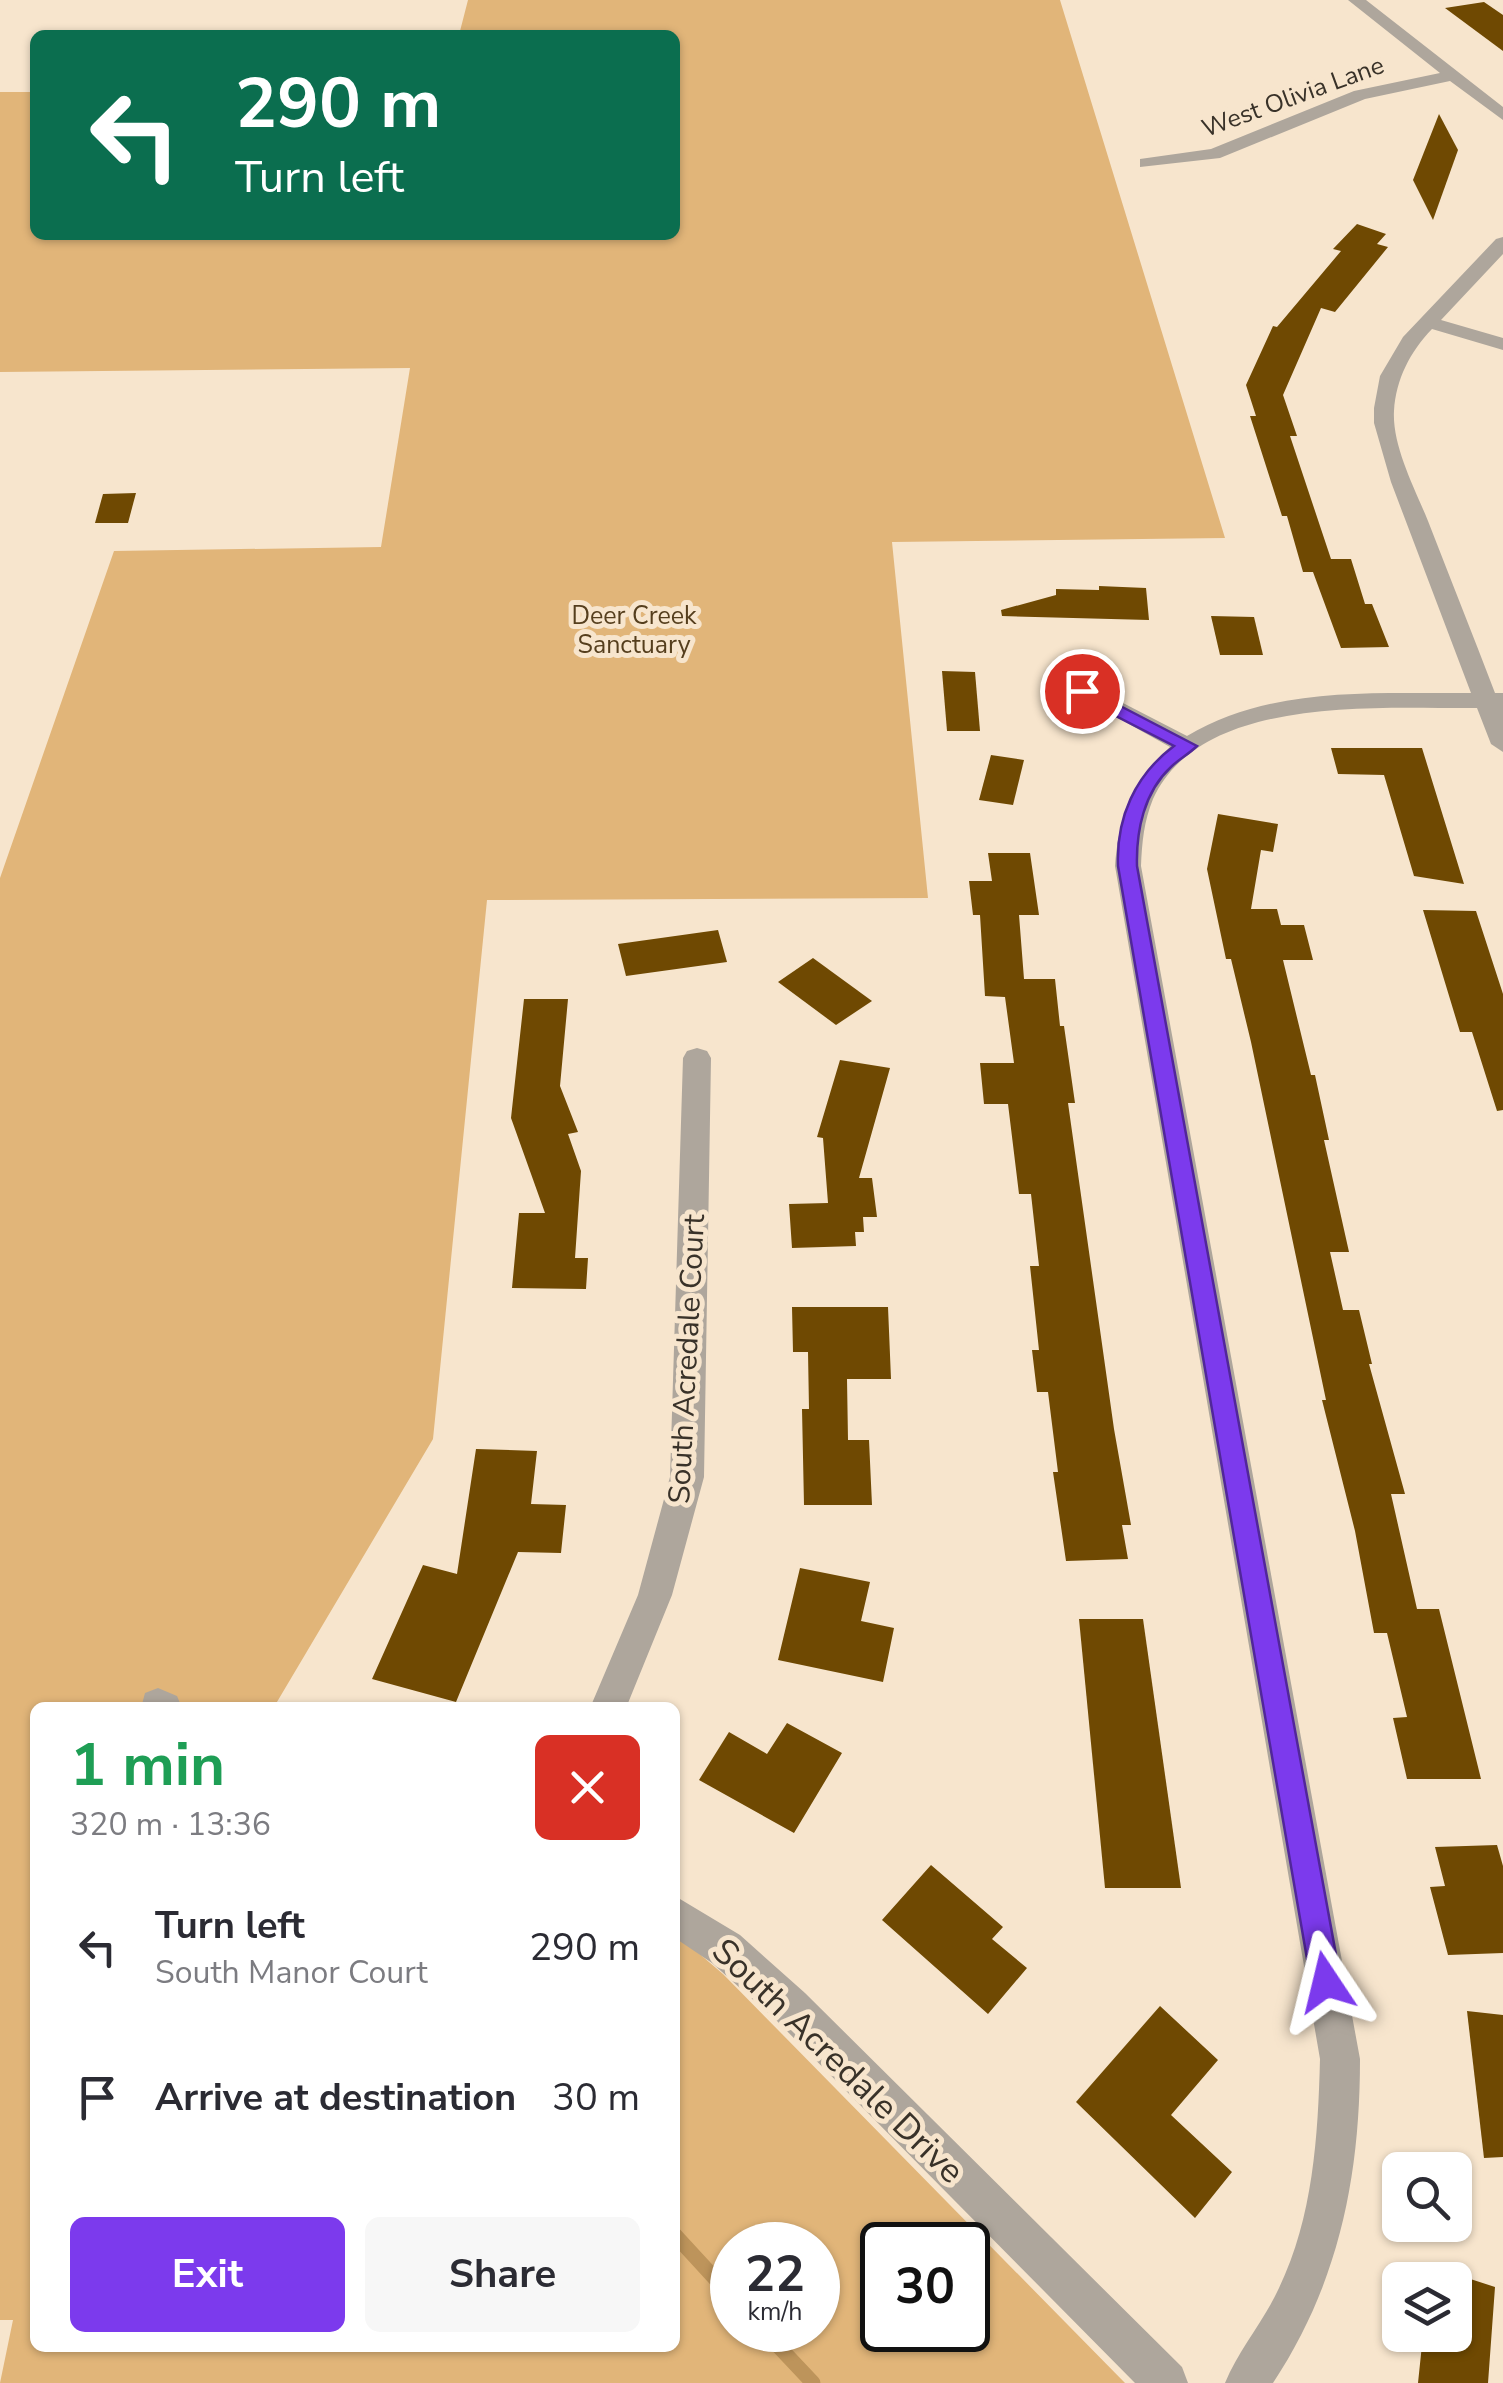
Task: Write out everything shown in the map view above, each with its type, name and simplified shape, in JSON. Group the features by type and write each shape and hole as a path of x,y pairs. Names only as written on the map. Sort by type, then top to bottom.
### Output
{"street":[{"path":"1356,0 1503,115"},
{"name":"West Olivia Lane","path":"1146,163 1214,154 1348,100 1456,75"},
{"path":"1503,244 1410,341 1390,376 1384,422 1402,482 1495,700 1503,744"},
{"path":"1428,322 1503,344"},
{"path":"1082,691 1187,746"},
{"path":"1247,2383 1304,2291 1328,2216 1341,2127 1340,2059 1126,840 1131,818 1163,763 1231,722 1289,705 1495,700"},
{"name":"South Acredale Court","path":"611,1702 646,1625 676,1538 688,1477 697,1058"},
{"name":"South Acredale Drive","path":"680,1918 726,1949 791,2006 1166,2383"}],"green space":[{"name":"Deer Creek Sanctuary","path":"468,0 1060,0 1225,538 892,542 928,898 487,900 433,1439 277,1702 30,1702 30,2352 680,2352 680,1937 723,1974 967,2222 860,2222 860,2352 990,2352 990,2246 1125,2383 0,2383 13,2320 0,2320 0,878 114,551 381,547 410,368 0,372 0,92 30,92 30,240 680,240 680,30 460,30"}],"building":[{"path":"1484,2 1503,15 1503,51 1445,8"},
{"path":"1439,114 1458,150 1433,220 1413,180"},
{"path":"1357,224 1386,234 1377,244 1388,247 1335,312 1321,308 1283,395 1297,436 1290,436 1331,559 1351,559 1365,604 1372,604 1389,647 1341,648 1313,572 1303,572 1287,516 1282,516 1250,416 1256,416 1246,385 1273,326 1277,327 1341,251 1333,249"},
{"path":"136,493 128,523 95,523 103,494"},
{"path":"1099,586 1146,588 1149,620 1002,616 1001,610 1056,595 1056,589 1099,590"},
{"path":"1211,616 1254,617 1263,655 1220,655"},
{"path":"942,671 975,672 980,731 947,731"},
{"path":"1331,748 1422,748 1464,884 1414,876 1384,775 1338,774"},
{"path":"991,755 1024,760 1013,805 979,800"},
{"path":"1218,814 1278,824 1273,852 1261,850 1251,909 1277,909 1281,925 1304,925 1313,960 1283,960 1311,1075 1315,1075 1329,1140 1324,1140 1349,1252 1330,1252 1343,1310 1359,1310 1369,1364 1405,1494 1391,1494 1417,1609 1439,1609 1481,1779 1407,1779 1393,1718 1407,1717 1387,1633 1374,1633 1355,1531 1322,1400 1326,1400 1251,1042 1231,959 1226,959 1207,869"},
{"path":"988,853 1030,853 1039,915 1019,915 1024,979 1055,979 1075,1103 1068,1103 1131,1525 1122,1525 1128,1559 1066,1561 1053,1472 1058,1472 1048,1392 1037,1392 1032,1350 1039,1350 1030,1266 1039,1266 1031,1194 1019,1194 1008,1104 984,1104 980,1063 1014,1063 1005,997 985,996 980,915 973,915 969,881 992,881"},
{"path":"1423,910 1476,911 1503,994 1503,1110 1497,1111 1472,1032 1460,1032"},
{"path":"718,930 727,962 626,976 618,944"},
{"path":"813,958 872,1001 836,1025 778,982"},
{"path":"524,999 568,999 560,1086 578,1132 568,1134 581,1171 575,1258 588,1258 586,1289 512,1288 519,1213 545,1213 511,1118"},
{"path":"840,1060 890,1068 859,1178 872,1178 877,1217 863,1217 864,1232 855,1232 856,1246 792,1248 789,1204 828,1203 823,1138 817,1137"},
{"path":"792,1307 888,1307 891,1379 847,1379 848,1440 869,1440 872,1505 804,1505 802,1409 809,1409 808,1352 793,1352"},
{"path":"476,1449 537,1451 531,1504 566,1505 561,1553 518,1552 456,1702 372,1679 423,1565 457,1574"},
{"path":"800,1568 870,1582 861,1621 894,1628 883,1682 778,1660"},
{"path":"1079,1619 1143,1619 1181,1888 1105,1888"},
{"path":"787,1723 842,1753 794,1833 699,1780 729,1732 767,1754"},
{"path":"1497,1845 1503,1866 1503,1953 1448,1955 1430,1887 1445,1886 1435,1847"},
{"path":"931,1865 1003,1927 992,1939 1027,1968 988,2014 882,1920"},
{"path":"1160,2006 1218,2060 1171,2115 1232,2172 1195,2218 1076,2102"},
{"path":"1467,2011 1503,2015 1503,2157 1484,2158"},
{"path":"1472,2280 1495,2287 1488,2383 1418,2383 1421,2352 1472,2352"}],"waterway":[{"path":"680,2240 710,2273"},
{"path":"784,2352 813,2383"}],"route":[{"path":"1082,691 1187,746 1163,763 1147,785 1131,818 1126,840 1128,866 1326,1982"}]}
